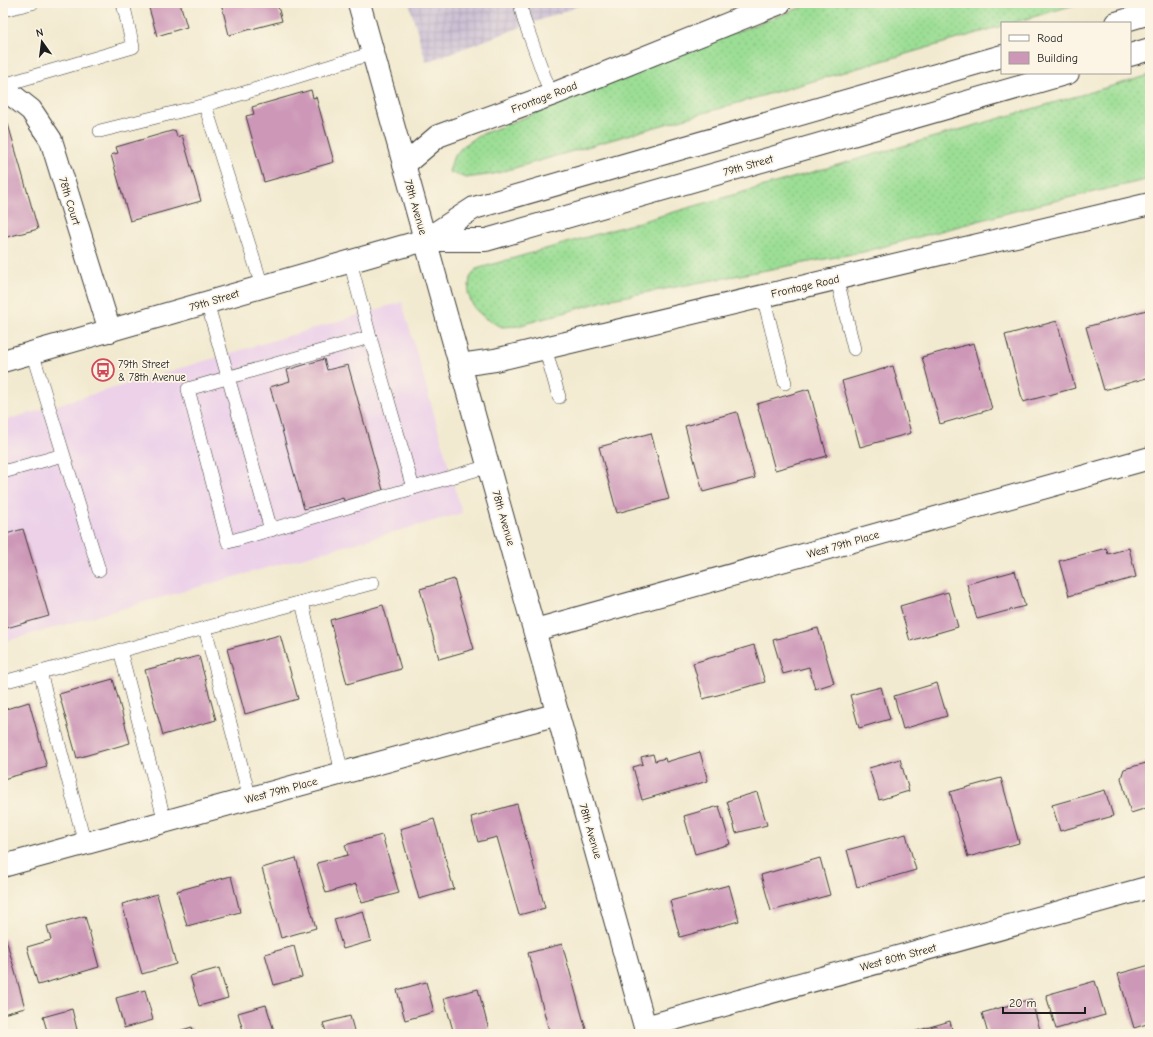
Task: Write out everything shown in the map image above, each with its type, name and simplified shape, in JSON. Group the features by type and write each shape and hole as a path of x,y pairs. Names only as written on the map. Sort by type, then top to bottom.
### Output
{"street":[{"name":"78th Avenue","path":"359,3 646,1030"},
{"name":"Frontage Road","path":"404,165 438,136 551,95 780,3"},
{"path":"1119,22 1150,13"},
{"path":"1131,55 1150,49"},
{"name":"79th Street","path":"425,240 474,208 1001,56"},
{"name":"79th Street","path":"3,361 425,240 486,240 1065,74"},
{"name":"78th Court","path":"3,88 31,110 51,140 110,331"},
{"name":"Frontage Road","path":"460,365 495,360 1150,204"},
{"name":"West 79th Place","path":"535,630 1150,458"},
{"name":"West 79th Place","path":"3,866 558,714"},
{"name":"West 80th Street","path":"646,1030 1150,887"}],"lane":[{"path":"3,10 32,3"},
{"path":"3,84 133,48 122,3"},
{"path":"520,3 524,20 551,95"},
{"path":"100,131 205,105 373,53"},
{"path":"205,105 262,286"},
{"path":"350,261 370,337 414,488"},
{"path":"837,279 854,349"},
{"path":"763,296 785,383"},
{"path":"207,302 271,530"},
{"path":"370,337 188,389 228,542 489,466"},
{"path":"545,348 559,398"},
{"path":"32,352 99,570"},
{"path":"3,472 63,455"},
{"path":"3,682 373,583"},
{"path":"302,602 342,774"},
{"path":"204,628 250,799"},
{"path":"120,650 165,822"},
{"path":"40,672 85,844"}],"shaded area":[{"path":"409,3 587,3 426,62"},
{"path":"402,302 462,513 3,642 3,421"}],"green space":[{"path":"813,3 1081,3 1015,22 1001,22 1001,26 494,174 466,178 449,172 453,158 462,147 480,135 566,101 661,60"},
{"path":"1150,75 1150,179 1037,205 863,252 611,299 518,326 502,327 486,319 474,308 468,294 470,278 476,269"}],"building":[{"path":"168,3 180,3 187,27 157,36 149,8"},
{"path":"221,3 277,3 282,21 229,35"},
{"path":"311,90 313,98 316,97 334,162 264,182 246,116 254,114 252,107"},
{"path":"8,124 38,229 3,238 3,125"},
{"path":"175,130 177,137 182,135 201,201 130,221 111,155 118,153 116,147"},
{"path":"1150,309 1150,377 1104,390 1086,327"},
{"path":"1057,321 1075,388 1023,402 1005,335"},
{"path":"974,343 992,409 940,424 922,357"},
{"path":"324,359 327,370 348,365 383,490 344,501 343,498 304,509 270,387 290,381 287,370"},
{"path":"893,366 911,433 860,447 842,381"},
{"path":"809,389 827,456 775,470 757,404"},
{"path":"737,412 755,478 703,492 685,426"},
{"path":"651,433 669,499 617,513 599,447"},
{"path":"23,529 49,616 3,629 3,535"},
{"path":"1106,548 1108,554 1129,548 1136,577 1069,596 1059,561"},
{"path":"1015,571 1025,606 977,619 967,584"},
{"path":"454,579 474,649 439,659 420,589"},
{"path":"948,592 958,627 910,641 900,606"},
{"path":"383,605 401,669 347,684 330,620"},
{"path":"818,628 834,683 815,689 809,667 783,674 773,640"},
{"path":"280,635 298,699 245,714 227,649"},
{"path":"754,645 765,682 703,699 693,663"},
{"path":"199,656 216,720 163,735 145,670"},
{"path":"113,679 130,743 77,758 59,694"},
{"path":"937,683 947,716 903,729 894,696"},
{"path":"881,687 890,719 859,728 850,695"},
{"path":"29,702 47,767 3,779 3,710"},
{"path":"700,752 708,781 642,800 633,767 643,764 641,757 653,754 655,761 665,758 666,762"},
{"path":"900,759 909,791 879,800 869,768"},
{"path":"1150,762 1150,807 1131,813 1121,778 1124,769"},
{"path":"1001,778 1019,843 968,857 950,792"},
{"path":"1105,790 1113,816 1060,831 1052,805"},
{"path":"757,792 767,825 736,833 727,801"},
{"path":"517,804 545,908 519,915 497,837 478,842 471,817"},
{"path":"719,806 730,844 695,854 684,816"},
{"path":"434,819 454,889 419,899 400,829"},
{"path":"906,834 916,870 857,887 847,850"},
{"path":"382,835 399,893 362,903 356,884 326,893 317,863 348,855 345,845"},
{"path":"296,858 316,928 281,938 262,868"},
{"path":"820,858 830,895 771,911 761,875"},
{"path":"231,876 240,912 187,926 177,891"},
{"path":"729,885 739,921 680,937 670,901"},
{"path":"157,894 176,964 142,974 122,904"},
{"path":"363,911 371,941 343,949 334,919"},
{"path":"85,916 99,967 38,985 27,947 51,940 47,926"},
{"path":"3,939 6,939 25,1008 3,1014"},
{"path":"562,944 587,1033 584,1034 550,1034 528,953"},
{"path":"294,946 302,977 274,985 265,954"},
{"path":"1150,965 1150,1023 1134,1028 1118,974"},
{"path":"219,968 228,998 199,1006 190,976"},
{"path":"1095,981 1105,1015 1056,1029 1046,995"},
{"path":"426,982 434,1012 405,1020 397,990"},
{"path":"478,989 490,1034 454,1034 444,998"},
{"path":"145,990 153,1020 124,1028 116,998"},
{"path":"1031,999 1041,1033 988,1034 982,1013"},
{"path":"266,1005 275,1034 244,1034 238,1013"},
{"path":"72,1009 78,1034 48,1034 43,1017"},
{"path":"350,1016 355,1034 327,1034 323,1023"},
{"path":"950,1021 953,1034 906,1034"},
{"path":"192,1027 194,1034 169,1034"}],"place":[{"name":"79th Street & 78th Avenue","path":"103,370"}]}
